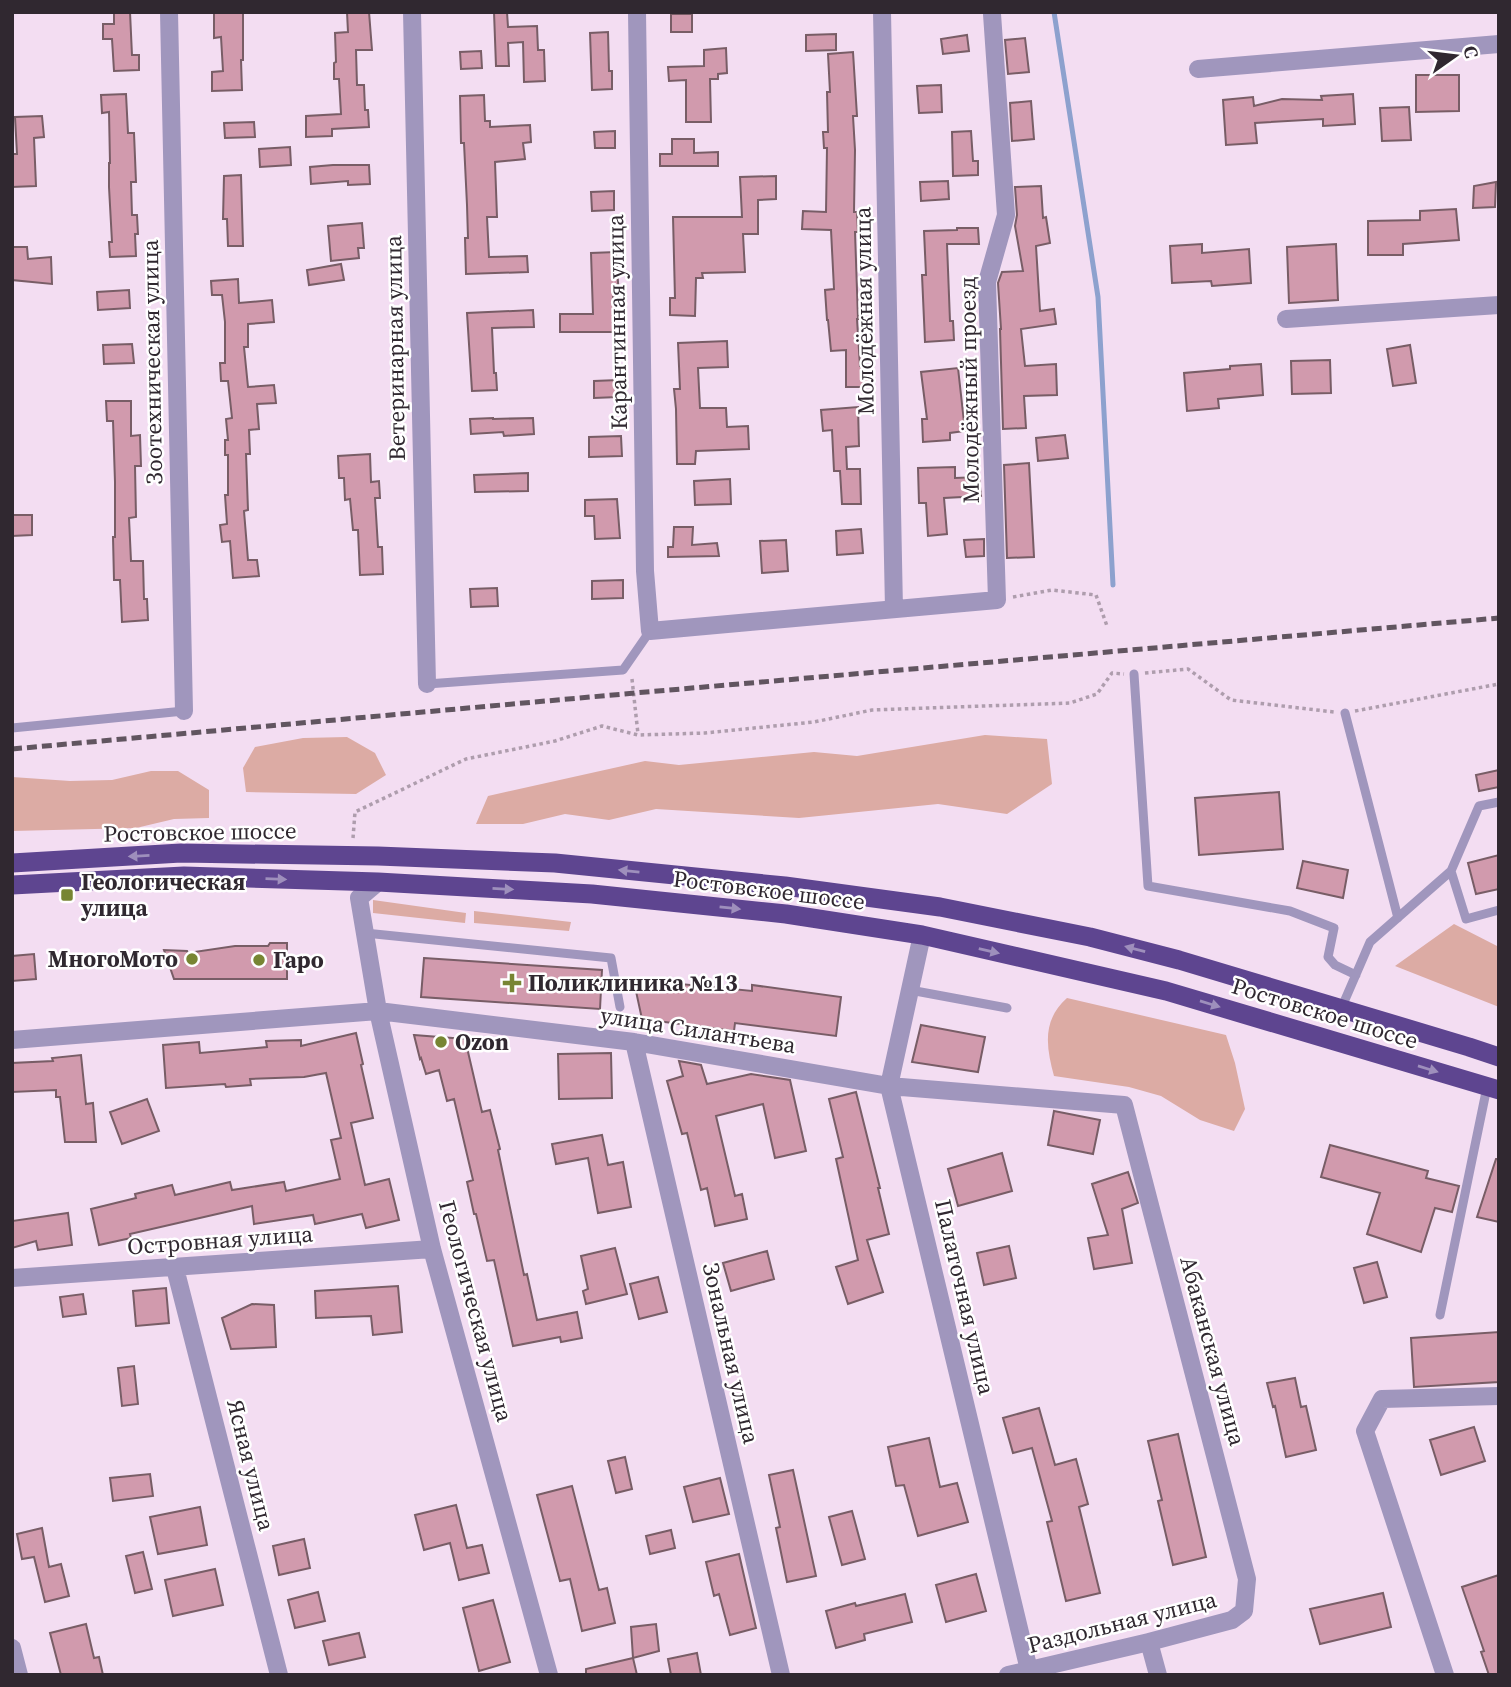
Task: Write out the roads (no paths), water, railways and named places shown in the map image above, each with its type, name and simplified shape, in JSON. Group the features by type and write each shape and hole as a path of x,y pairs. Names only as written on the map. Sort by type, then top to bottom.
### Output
{"highway":[{"name":"Ростовское шоссе","path":"12,863 181,853 378,856 555,863 785,886 940,907 1090,937 1178,960 1499,1057"},
{"name":"Ростовское шоссе","path":"12,886 184,876 378,882 592,894 786,914 922,935 1166,991 1493,1088"}],"street":[{"name":"Зоотехническая улица","path":"169,12 184,711"},
{"name":"Ветеринарная улица","path":"412,12 427,684"},
{"name":"Карантинная улица","path":"637,12 645,571 650,631"},
{"name":"Молодёжная улица","path":"882,12 894,609"},
{"name":"Молодёжный проезд","path":"894,609 997,600 987,282 1006,215 992,14"},
{"path":"1198,69 1499,44"},
{"path":"1286,319 1499,305"},
{"path":"650,631 894,609"},
{"name":"Геологическая улица","path":"378,882 359,898 378,1011 432,1249 549,1675"},
{"name":"Палаточная улица","path":"922,935 890,1086 1029,1670"},
{"name":"улица Силантьева","path":"12,1040 378,1011 634,1042 890,1086 1124,1105"},
{"name":"Зональная улица","path":"634,1042 781,1675"},
{"name":"Абаканская улица","path":"1124,1105 1247,1579 1244,1611"},
{"name":"Островная улица","path":"12,1278 432,1249"},
{"name":"Ясная улица","path":"175,1268 279,1675"},
{"path":"1445,1675 1365,1431 1382,1399 1499,1396"},
{"name":"Раздольная улица","path":"1009,1675 1232,1620 1244,1611"},
{"path":"1149,1642 1158,1675"},
{"path":"12,1648 19,1675"}],"lane":[{"path":"427,684 623,670 650,631"},
{"path":"1134,674 1148,886 1290,911 1334,928 1328,957 1335,965 1356,975"},
{"path":"12,728 184,711"},
{"path":"1345,713 1398,918"},
{"path":"1341,1009 1370,942 1451,871 1479,806 1499,802"},
{"path":"1451,871 1465,919 1499,910"},
{"path":"365,933 611,958 620,1007"},
{"path":"910,990 1007,1008"},
{"path":"1440,1315 1493,1088"}],"waterway":[{"path":"1054,12 1098,297 1113,585"}],"railway":[{"path":"12,749 1499,618"}],"place":[{"name":"Геологическая улица","path":"67,895"},
{"name":"МногоМото","path":"192,959"},
{"name":"Гаро","path":"259,960"},
{"name":"Поликлиника №13","path":"512,983"},
{"name":"Ozon","path":"441,1042"}]}
